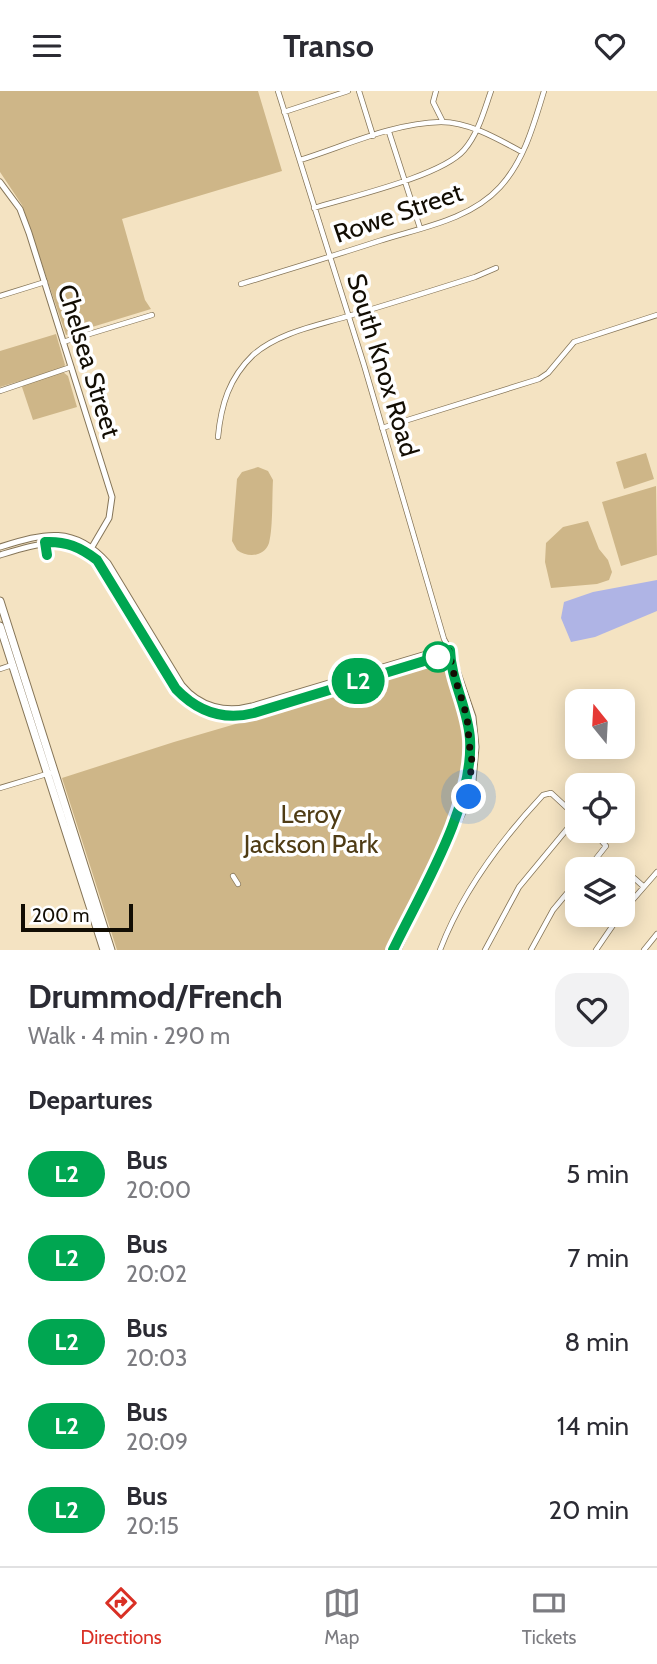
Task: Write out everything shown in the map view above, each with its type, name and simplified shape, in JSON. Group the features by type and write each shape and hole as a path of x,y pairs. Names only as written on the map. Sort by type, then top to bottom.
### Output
{"main road":[{"path":"0,601 104,950"},
{"path":"0,626 111,950"},
{"path":"79,872 83,874 89,893 95,901"}],"street":[{"name":"South Knox Road","path":"278,91 444,639 450,650"},
{"path":"284,112 348,91"},
{"path":"359,91 373,135"},
{"path":"436,91 433,102 443,122"},
{"path":"314,208 440,168 452,161 467,147 477,130 491,91"},
{"name":"Rowe Street","path":"241,284 460,215 484,202 507,179 522,152 544,91"},
{"path":"300,160 373,135 411,125 443,122 477,130 522,152"},
{"path":"389,132 420,228"},
{"name":"Chelsea Street","path":"0,182 22,212 112,497 110,518 90,550"},
{"path":"218,437 224,399 235,378 251,357 265,346 285,337 496,268"},
{"path":"0,296 45,282"},
{"path":"63,342 152,315"},
{"path":"382,428 539,379 548,373 574,342 657,315"},
{"path":"0,391 71,367"},
{"path":"0,547 33,537 72,537 108,563 182,685 197,699 212,706 246,708 443,649 450,650"},
{"path":"0,555 48,542 66,543 90,550"},
{"path":"396,950 459,810 467,782 470,749 467,719 450,662 450,650"},
{"path":"396,950 469,797 475,764 475,728 469,702 450,650"},
{"path":"0,669 13,664"},
{"path":"461,744 470,749 472,754 469,797"},
{"path":"0,788 51,772"},
{"path":"440,950 458,910 501,844 545,794 553,794 565,806"},
{"path":"485,950 519,887 565,831"},
{"path":"598,857 606,846 603,843"},
{"path":"635,896 657,872"},
{"path":"233,876 238,884"},
{"path":"635,879 643,886"},
{"path":"531,950 553,911 565,896"},
{"path":"596,950 612,927"},
{"path":"644,950 657,934"}],"green space":[{"path":"0,91 258,91 282,171 122,219 145,300 151,309 66,335 22,205 0,172"},
{"path":"56,334 65,365 63,368 0,387 0,351"},
{"path":"63,372 68,376 77,407 33,420 22,387 26,382"},
{"path":"646,453 654,479 624,489 616,462"},
{"path":"258,467 268,471 273,480 271,529 267,548 251,555 241,553 232,541 237,479 242,472"},
{"path":"656,486 657,555 621,566 602,502"},
{"path":"588,521 599,549 608,560 612,572 609,580 597,584 551,588 545,562 546,543 563,527"},
{"name":"Leroy Jackson Park","path":"443,663 448,666 465,729 463,780 444,834 390,950 117,950 62,778 174,742"}],"water":[{"path":"657,580 657,611 595,637 571,642 561,618 564,602 593,592"}],"bus line":[{"name":"L2","path":"47,555 45,542 61,542 74,545 97,560 176,689 193,705 218,715 254,713 444,655 450,650 450,662 467,719 470,741 467,782 453,824 393,950"}],"route":[{"path":"438,657 450,650 450,662 467,719 472,754 469,797"}]}
